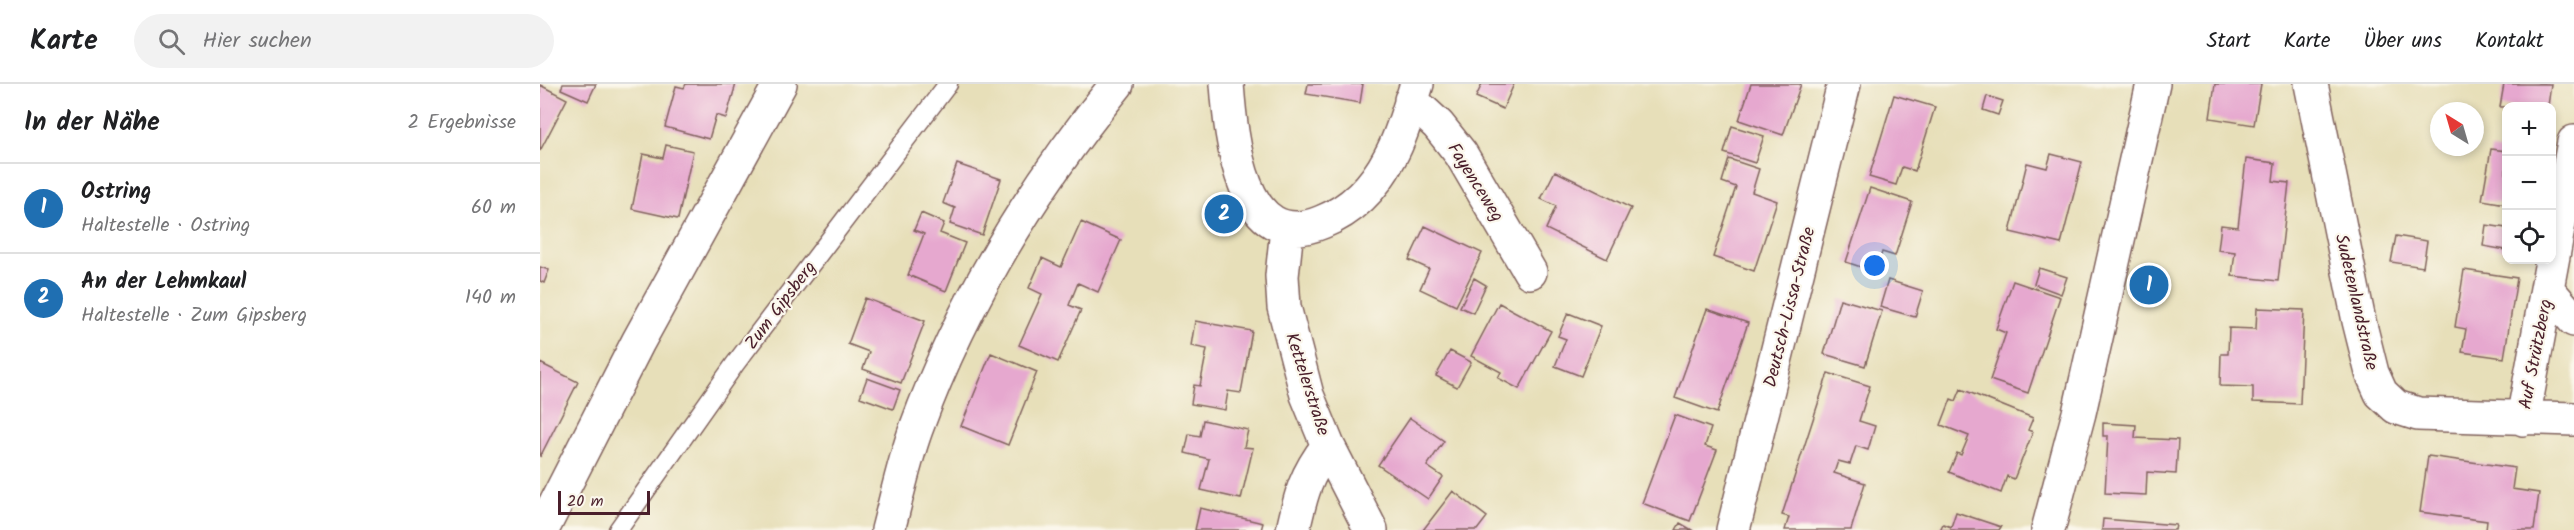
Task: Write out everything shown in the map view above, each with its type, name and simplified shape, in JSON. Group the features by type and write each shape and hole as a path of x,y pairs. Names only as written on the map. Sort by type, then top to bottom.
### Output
{"street":[{"path":"542,530 638,342 780,84"},
{"path":"888,530 916,430 951,343 988,273 1037,191 1118,84"},
{"path":"1227,84 1230,119 1246,189 1259,211 1274,224 1287,229 1313,226 1336,216 1358,201 1390,157 1414,92"},
{"name":"Deutsch-Lissa-Straße","path":"1733,530 1844,84"},
{"path":"2048,530 2079,413 2153,84"},
{"name":"Sudetenlandstraße","path":"2311,84 2359,321 2372,374 2381,393 2396,407 2418,414 2574,419"},
{"name":"Fayenceweg","path":"1414,92 1461,154 1530,272"},
{"name":"Auf Strützberg","path":"2523,419 2574,142"},
{"name":"Kettelerstraße","path":"1287,229 1282,276 1284,307 1307,395 1328,446 1371,530"},
{"name":"Auf Strützberg","path":"2548,290 2574,320"},
{"path":"1293,530 1301,495 1311,468 1328,446"}],"lane":[{"name":"Zum Gipsberg","path":"618,530 735,364 948,84"}],"building":[{"path":"563,84 596,84 588,101 561,89"},
{"path":"686,84 736,84 726,118 716,115 709,139 665,127 676,86 684,88"},
{"path":"1308,84 1363,84 1360,103 1306,94"},
{"path":"1482,84 1514,84 1503,109 1476,97"},
{"path":"1751,84 1801,84 1783,135 1739,120"},
{"path":"2215,84 2261,84 2254,125 2210,118"},
{"path":"2504,84 2551,84 2549,102 2502,102 2502,107 2500,107"},
{"path":"540,85 567,99 540,151"},
{"path":"1894,95 1935,107 1915,171 1902,167 1896,185 1869,177"},
{"path":"1987,96 2003,101 1998,115 1983,110"},
{"path":"1732,126 1764,136 1755,163 1724,153"},
{"path":"666,145 693,151 678,219 632,209 643,154 663,158"},
{"path":"2491,149 2502,150 2502,203 2482,200"},
{"path":"2051,154 2082,162 2061,244 2010,232 2027,163 2047,168"},
{"path":"1729,159 1759,169 1752,192 1777,201 1754,271 1713,257 1736,187 1722,182"},
{"path":"2246,159 2275,163 2273,181 2289,183 2278,281 2232,276 2235,252 2218,250 2221,225 2238,227"},
{"path":"957,164 1001,179 982,235 950,224 955,208 943,203"},
{"path":"1555,171 1631,208 1607,259 1546,229 1556,206 1541,199"},
{"path":"1870,188 1912,202 1895,256 1882,252 1876,272 1846,262"},
{"path":"921,213 944,223 940,233 965,243 946,291 908,275 924,234 914,230"},
{"path":"1081,222 1121,240 1098,292 1078,283 1069,305 1081,310 1058,362 1019,345 1042,294 1029,288 1042,258 1061,267"},
{"path":"2486,225 2502,227 2502,249 2483,246"},
{"path":"1425,226 1482,253 1456,306 1420,289 1429,269 1409,260"},
{"path":"2396,236 2427,241 2423,267 2391,262"},
{"path":"540,267 549,270 544,283 540,281"},
{"path":"2039,268 2067,277 2061,294 2034,284"},
{"path":"2464,270 2517,278 2504,358 2462,352 2466,329 2455,327"},
{"path":"1474,278 1486,285 1473,313 1460,307"},
{"path":"1888,280 1923,291 1915,317 1880,307"},
{"path":"2013,281 2060,297 2028,393 1990,380 2006,333 1996,329"},
{"path":"865,298 925,321 901,383 863,369 869,352 848,344"},
{"path":"1840,299 1882,311 1865,366 1824,354"},
{"path":"1499,303 1551,331 1519,389 1498,378 1501,372 1471,356"},
{"path":"2257,308 2304,310 2300,404 2253,402 2253,387 2220,386 2221,354 2228,354 2229,328 2256,329"},
{"path":"1707,309 1748,323 1717,413 1675,398"},
{"path":"1568,313 1601,326 1581,376 1555,366 1566,339 1558,336"},
{"path":"1195,321 1252,331 1241,393 1228,391 1225,410 1191,404 1194,385 1200,386 1207,349 1191,346"},
{"path":"1450,351 1471,362 1457,387 1436,376"},
{"path":"991,353 1037,372 1008,445 961,426"},
{"path":"540,363 578,382 540,457"},
{"path":"1828,373 1870,386 1859,421 1875,426 1868,450 1856,446 1850,464 1838,461 1834,473 1865,483 1851,530 1785,530 1789,517 1782,515"},
{"path":"867,378 900,390 893,409 860,397"},
{"path":"1961,389 2033,418 2028,430 2033,432 2014,479 2007,476 2001,493 1949,472 1957,453 1961,455 1969,436 1941,425 1951,399 1956,401"},
{"path":"1675,415 1711,428 1705,446 1717,450 1690,521 1642,503"},
{"path":"1410,418 1444,441 1427,466 1443,477 1428,499 1378,465"},
{"path":"1203,420 1248,430 1244,447 1253,448 1241,499 1201,490 1209,459 1185,453 1189,434 1200,436"},
{"path":"2103,423 2136,425 2135,438 2178,440 2176,474 2147,472 2146,495 2105,493 2108,436 2103,436"},
{"path":"2428,456 2515,468 2512,489 2539,493 2534,530 2486,530 2487,521 2420,512"},
{"path":"1453,491 1487,517 1477,530 1423,530"},
{"path":"1200,508 1263,523 1261,530 1195,530"},
{"path":"1956,512 2001,527 1999,530 1940,530 1943,524 1951,527"},
{"path":"2103,519 2176,525 2175,530 2102,530"},
{"path":"1680,523 1692,530 1676,530"}],"place":[{"name":"An der Lehmkaul","path":"1224,214"},
{"name":"Ostring","path":"2149,285"}]}
